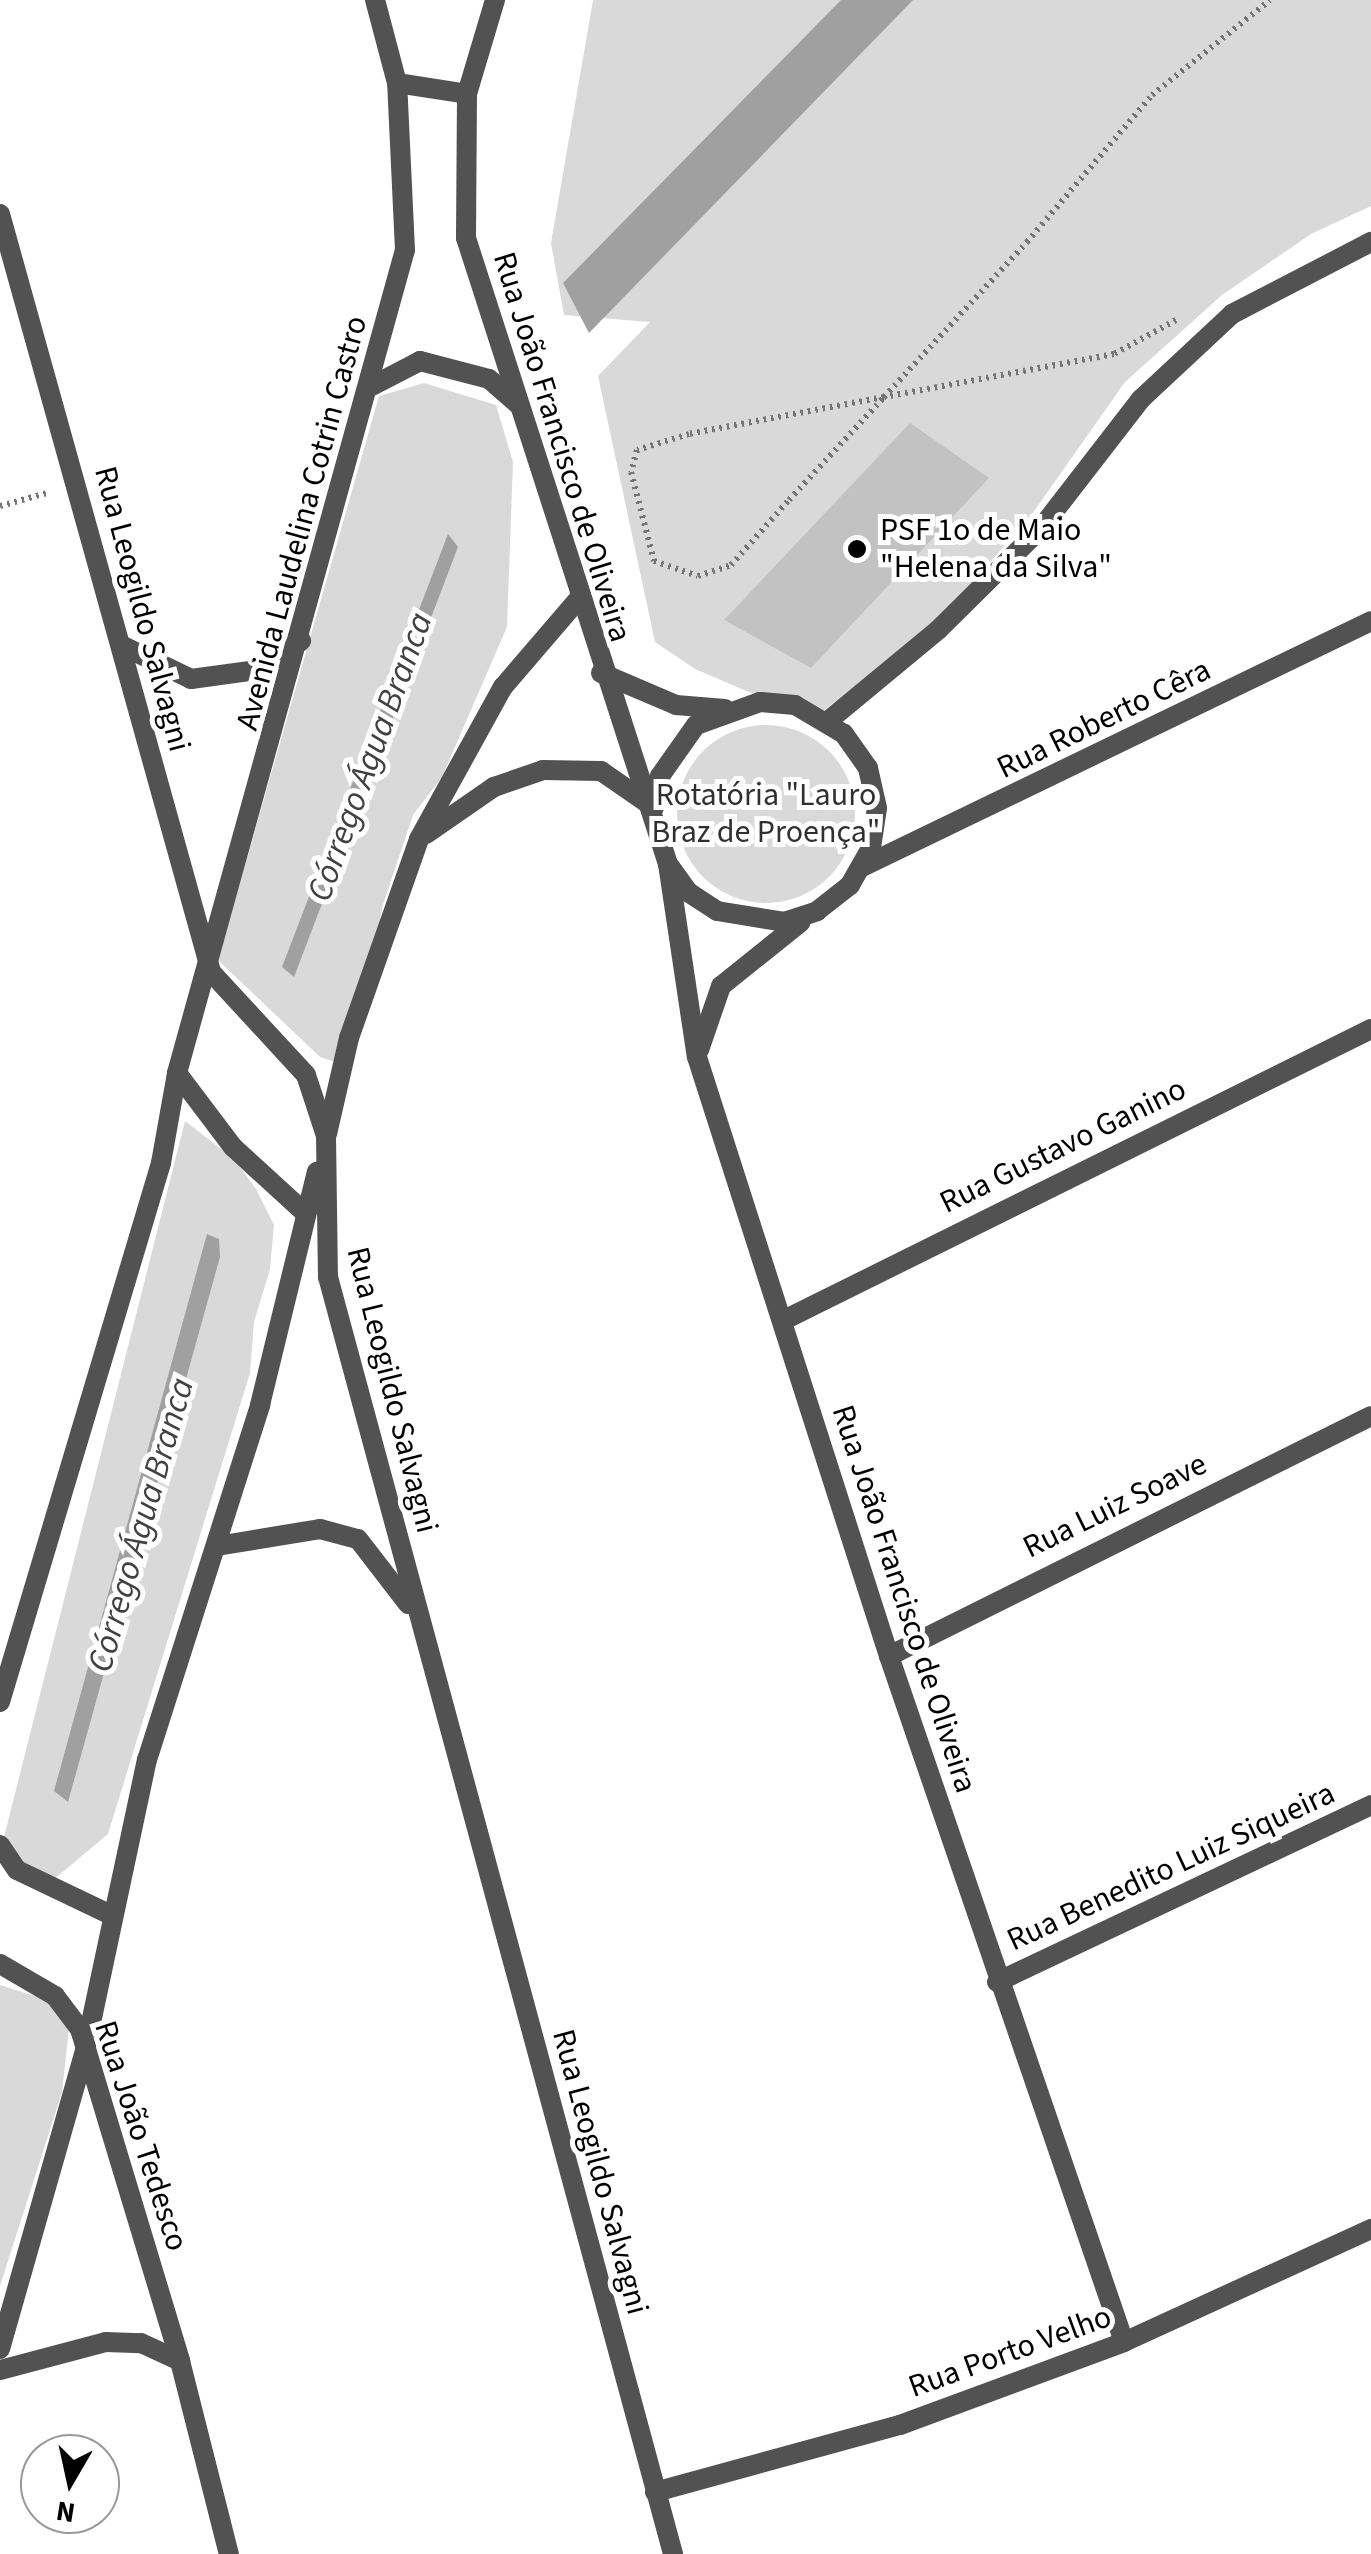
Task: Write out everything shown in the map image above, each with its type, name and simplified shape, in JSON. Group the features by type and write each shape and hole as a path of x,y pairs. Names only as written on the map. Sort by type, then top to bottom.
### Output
{"street":[{"path":"375,0 397,83 467,94"},
{"path":"478,0 495,0"},
{"name":"Rua João Francisco de Oliveira","path":"495,0 467,94 466,238 601,673 654,808"},
{"name":"Avenida Laudelina Cotrin Castro","path":"0,1702 161,1163 177,1073 210,972 372,386 404,250 397,83"},
{"name":"Rua Leogildo Salvagni","path":"0,214 210,972 306,1075 326,1136 328,1277 672,2554"},
{"path":"828,720 938,630 1042,526 1141,399 1232,314 1371,242"},
{"path":"372,386 420,361 490,379 521,407"},
{"path":"0,2349 86,2051 108,1914 147,1760 217,1546 349,1038 419,839 503,687 580,596"},
{"name":"Rua Roberto Cêra","path":"862,867 1371,620"},
{"path":"121,645 205,678 258,670 301,642"},
{"path":"601,673 676,705 724,709 796,705 828,720 858,750 874,788 876,828 862,867 817,911 721,986 697,1057"},
{"path":"724,709 674,748 654,808 668,864 688,892 733,916 784,922 817,911"},
{"path":"419,839 494,787 543,770 602,771 654,808"},
{"name":"Rua João Francisco de Oliveira","path":"668,864 697,1057 888,1656 1124,2342"},
{"name":"Rua Gustavo Ganino","path":"784,1320 1371,1028"},
{"path":"177,1073 233,1146 305,1213"},
{"name":"Rua Luiz Soave","path":"888,1656 1371,1416"},
{"path":"217,1546 320,1529 358,1539 419,1622"},
{"name":"Rua Benedito Luiz Siqueira","path":"998,1982 1371,1805"},
{"path":"0,1844 17,1870 108,1914"},
{"name":"Rua João Tedesco","path":"0,1964 55,1996 86,2051 180,2361 229,2554"},
{"name":"Rua Porto Velho","path":"656,2492 900,2424 1124,2342 1371,2229"},
{"path":"0,2370 106,2342 140,2343 180,2361"}],"path":[{"path":"1191,312 1114,354 884,397 637,450 630,472 654,561 698,576 731,565 884,397 1152,95 1270,0"},
{"path":"0,506 78,485"}],"green space":[{"path":"593,0 1371,0 1371,206 1311,234 1222,295 1125,382 1032,514 932,629 812,719 695,669 655,642 598,376 650,322 564,315 551,243"},
{"path":"424,383 496,405 513,462 507,627 442,777 413,815 382,908 364,1018 347,1066 320,1057 218,960 379,396"},
{"name":"Rotatória \"Lauro Braz de Proença\"","path":"766,725 800,732 829,751 848,780 855,814 848,848 829,877 800,896 766,903 732,896 703,877 684,848 677,814 684,780 703,751 732,732"},
{"path":"185,1121 234,1159 256,1189 274,1225 270,1269 254,1322 250,1373 108,1834 52,1881 18,1866 3,1841"},
{"path":"0,1985 54,2002 69,2028 62,2092 0,2286"}],"water":[{"path":"841,0 913,0 589,333 563,283"},
{"name":"Córrego Água Branca","path":"448,534 458,547 294,977 282,967"},
{"name":"Córrego Água Branca","path":"207,1234 219,1239 220,1257 68,1802 54,1791"}],"building":[{"name":"PSF 1o de Maio \"Helena da Silva\"","path":"910,423 989,478 811,668 724,620"}],"place":[{"name":"PSF 1o de Maio \"Helena da Silva\"","path":"857,549"}]}
